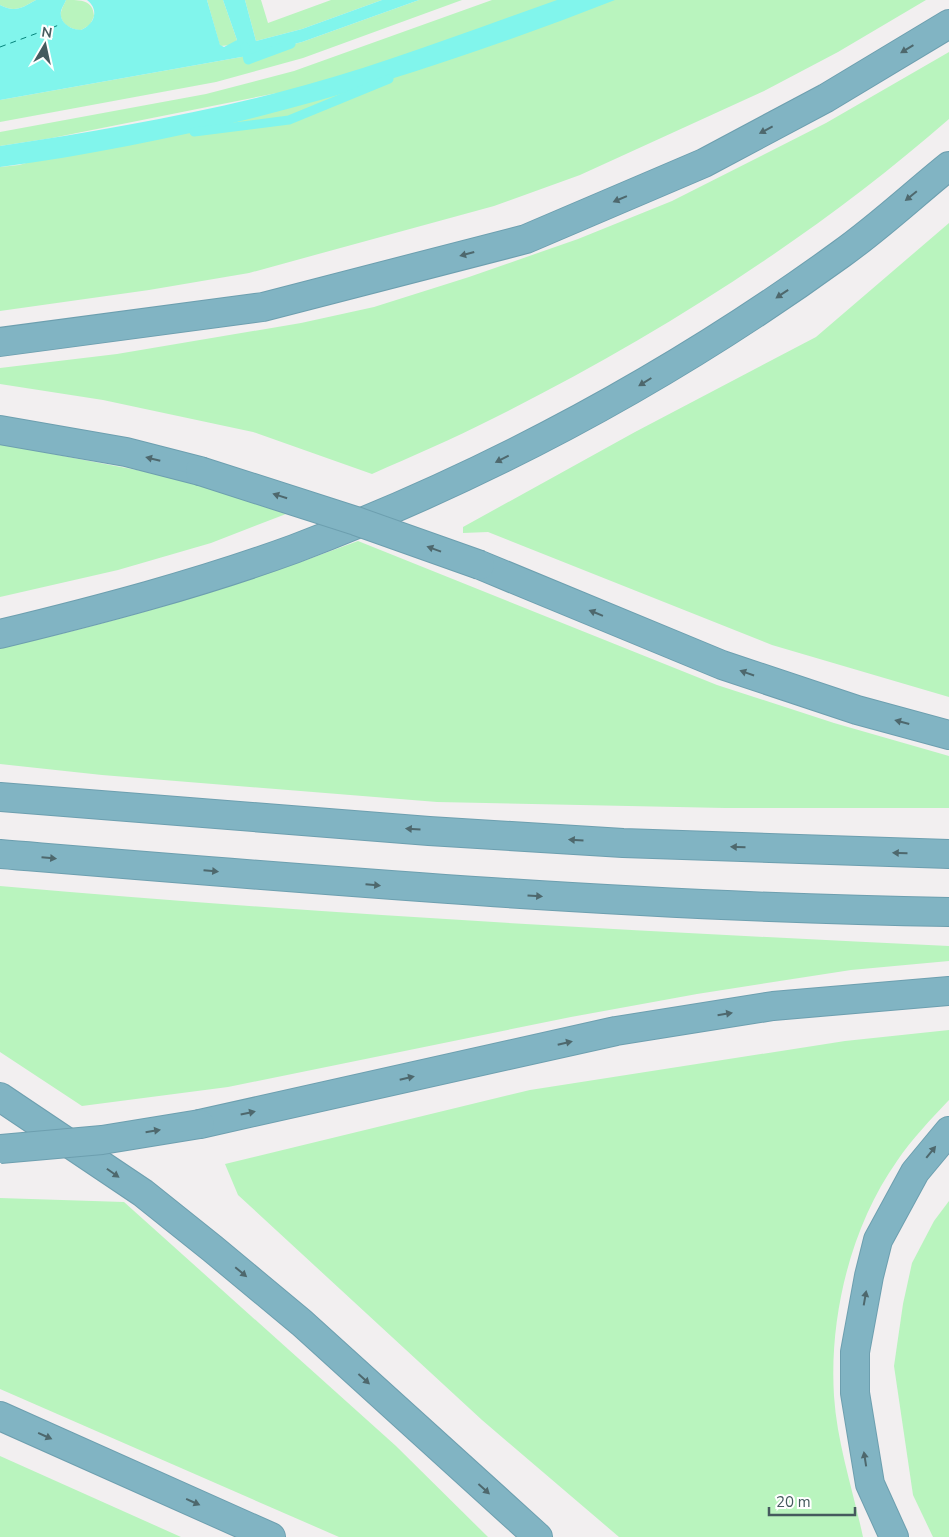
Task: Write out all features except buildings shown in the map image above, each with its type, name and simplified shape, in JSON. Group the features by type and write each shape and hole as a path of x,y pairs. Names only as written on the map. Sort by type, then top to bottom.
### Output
{"highway":[{"path":"0,342 263,307 526,239 704,163 826,98 949,24"},
{"path":"0,634 81,614 197,581 294,548 460,480 608,405 727,332 843,253 949,166"},
{"path":"0,430 126,452 200,470 356,521 480,565 722,665 857,710 949,735"},
{"path":"0,797 428,831 623,843 949,854"},
{"path":"0,854 412,888 621,901 802,910 949,912"},
{"path":"0,1149 102,1140 200,1124 616,1032 773,1006 949,991"},
{"path":"0,1097 143,1193 213,1249 302,1323 538,1537"},
{"path":"894,1537 870,1484 855,1393 855,1352 868,1276 878,1240 915,1172 949,1131"},
{"path":"0,1416 271,1537"}],"green space":[{"path":"0,0 36,0 22,7 10,9 0,5"},
{"path":"66,0 81,1 89,4 94,16 90,25 77,30 64,23 61,12"},
{"path":"207,0 223,0 237,40 232,45 220,46"},
{"path":"245,0 261,0 268,23 331,0 382,0 302,29 256,41"},
{"path":"419,0 462,0 303,58 216,82 0,122 0,100 247,56 302,42"},
{"path":"492,0 926,0 838,52 764,91 580,175 494,206 249,273 149,290 0,311 0,167 19,165 277,93 52,138 0,146 0,132 206,94 294,71"},
{"path":"949,52 949,119 897,162 788,245 672,320 612,355 477,426 372,474 253,432 103,400 0,384 0,368 117,354 301,323 374,307 469,277 578,239 672,201 826,123"},
{"path":"949,223 949,697 772,645 488,532 463,533 463,527 635,432 816,337"},
{"path":"0,444 179,478 286,514 211,543 118,570 0,597"},
{"path":"358,541 717,685 834,723 949,756 949,808 725,808 437,802 102,775 0,764 0,648 91,626 181,601"},
{"path":"0,886 474,921 949,946 949,961 851,970 697,994 571,1017 228,1087 82,1106 0,1052"},
{"path":"949,1030 949,1100 909,1145 881,1186 867,1214 856,1243 846,1273 840,1304 835,1335 834,1396 838,1431 863,1537 619,1537 482,1420 238,1195 225,1164 530,1090 845,1041"},
{"path":"0,1198 124,1202 396,1446 488,1537 339,1537 0,1389"},
{"path":"949,1201 949,1537 933,1537 913,1495 894,1366 903,1304 912,1263 934,1221"},
{"path":"0,1456 181,1537 0,1537"}],"water":[{"path":"36,0 66,0 61,11 62,19 66,25 73,29 81,30 89,25 94,17 93,8 87,0 207,0 220,45 224,47 237,40 223,0 245,0 256,41 302,29 382,0 419,0 302,42 247,56 0,100 0,5 14,9"},
{"path":"557,0 615,0 465,55 389,80 312,102 158,140 0,167 0,146 138,123 276,93 382,62"}],"waterway":[{"path":"245,47 248,60 291,44"},
{"path":"194,132 289,120 389,79"}],"ferry route":[{"path":"0,47 59,25"}]}
